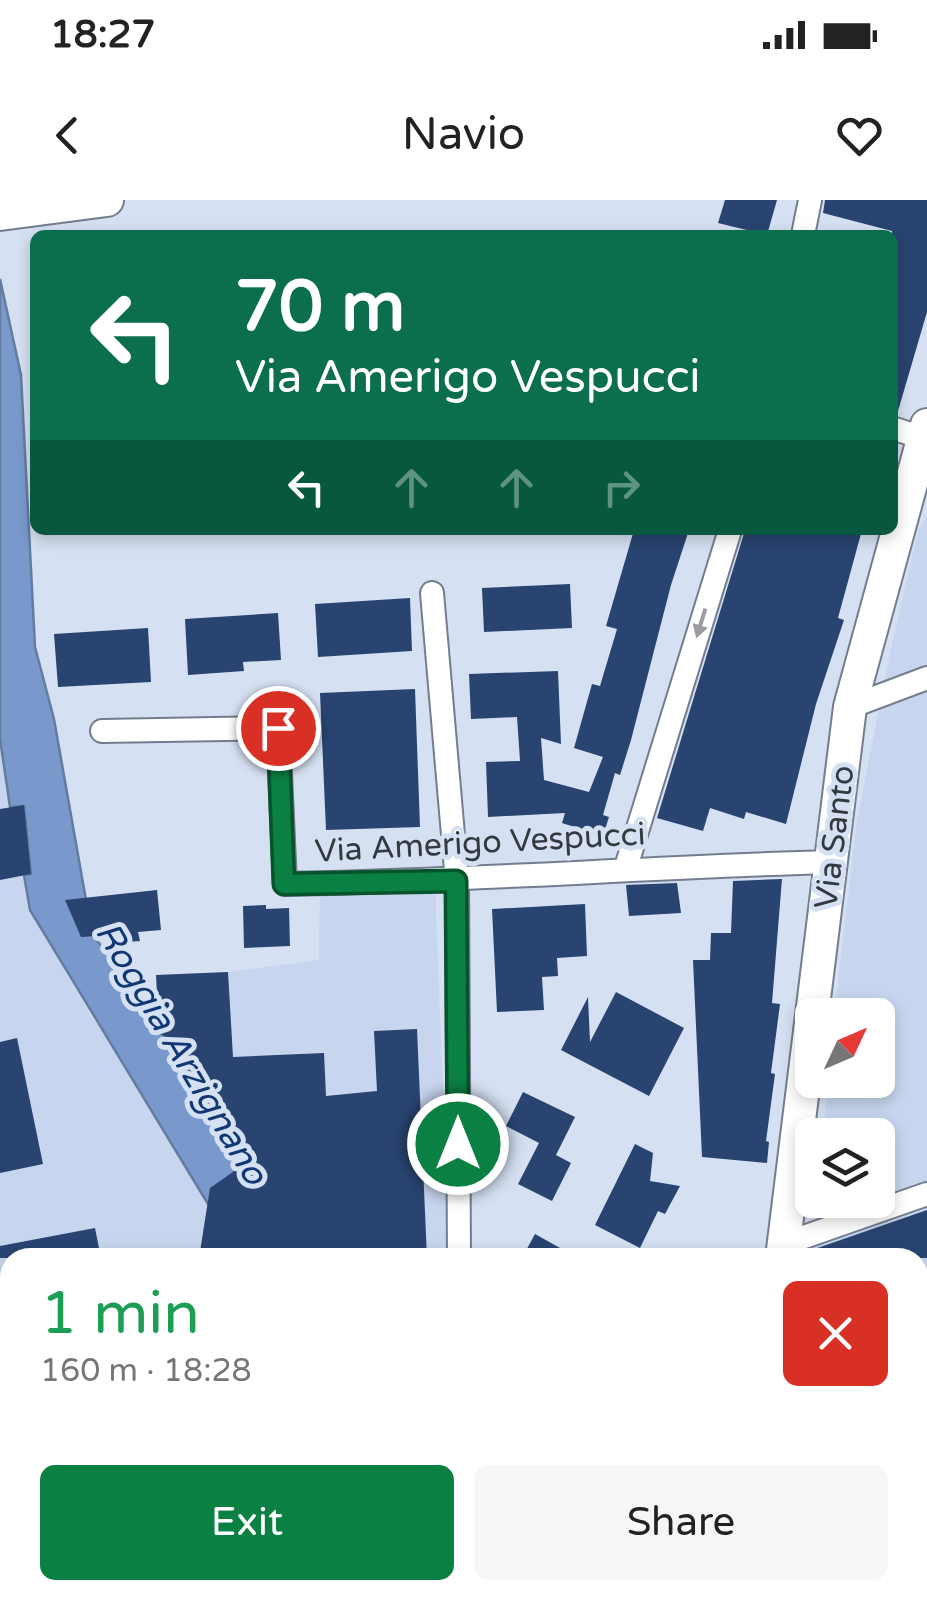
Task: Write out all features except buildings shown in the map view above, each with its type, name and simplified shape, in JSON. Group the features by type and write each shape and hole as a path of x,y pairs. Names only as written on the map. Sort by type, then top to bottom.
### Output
{"street":[{"path":"0,214 108,200"},
{"path":"804,230 810,200"},
{"name":"Via Santo","path":"898,500 914,430"},
{"path":"626,867 728,535"},
{"name":"Via Santo","path":"783,1248 850,708 890,535"},
{"path":"432,593 456,881 459,1248"},
{"path":"850,708 927,678"},
{"name":"Via Amerigo Vespucci","path":"102,731 278,728 284,884 456,881 626,867 831,862"},
{"path":"791,1248 927,1194"}],"shaded area":[{"path":"927,516 927,1248 809,1248 814,1218 895,1218 895,1118 825,1118 826,1098 895,1098 895,998 836,998 857,820 918,530"},
{"path":"0,739 10,806 24,805 31,874 24,876 31,911 89,1013 210,1188 215,1185 247,1248 0,1248"},
{"path":"320,879 435,880 449,1248 287,1248 176,1046 159,1032 156,975 228,972 319,960"}],"water":[{"path":"0,279 21,375 35,647 54,719 92,934 158,1019 159,1032 175,1046 199,1091 258,1088 260,1135 223,1139 286,1248 279,1248 208,1204 30,910 24,875 31,874 24,806 10,807 0,739"}],"route":[{"path":"278,728 284,884 456,881 458,1144"}],"water label":[{"name":"Roggia Arzignano","path":"182,1053"}]}
